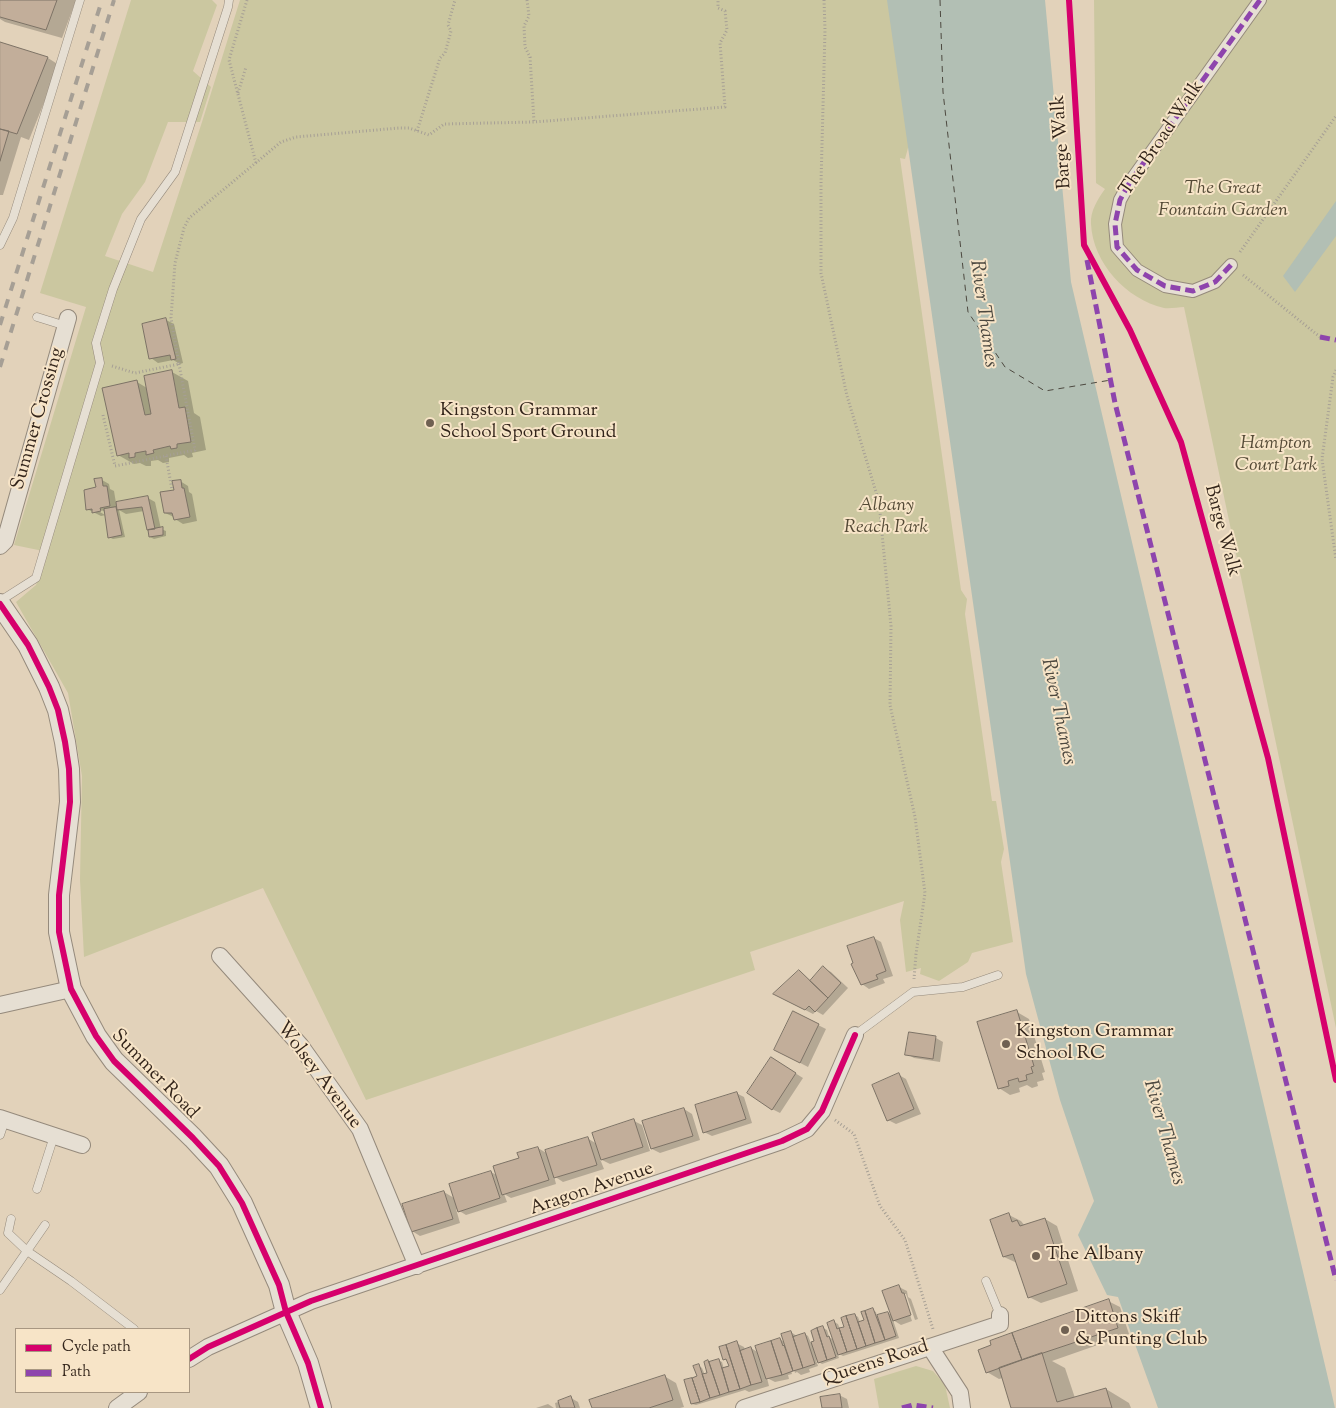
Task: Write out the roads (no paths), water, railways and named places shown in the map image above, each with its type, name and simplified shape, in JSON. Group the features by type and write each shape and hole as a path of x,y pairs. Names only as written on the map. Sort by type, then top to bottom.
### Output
{"street":[{"name":"The Broad Walk","path":"1231,265 1216,282 1193,290 1165,286 1137,270 1117,247 1115,224 1120,200 1130,182 1260,0"},
{"name":"Summer Crossing","path":"0,546 5,541 67,322"},
{"name":"Summer Road","path":"0,602 28,645 49,687 58,710 65,742 69,769 70,802 60,895 60,932 71,989 96,1036 114,1061 138,1086 180,1124 219,1166 242,1203 279,1285 286,1312 308,1363 321,1408"},
{"name":"Wolsey Avenue","path":"220,956 300,1045 360,1129 416,1266"},
{"path":"0,1005 71,989"},
{"name":"Aragon Avenue","path":"190,1358 208,1347 311,1301 782,1141 807,1129 822,1111 855,1035"},
{"path":"2,1124 54,1136 82,1145"},
{"name":"Queens Road","path":"744,1408 1000,1324 1000,1315"},
{"path":"934,1346 960,1393 962,1408"},
{"path":"117,1408 138,1393"}],"lane":[{"path":"0,245 13,218 80,0"},
{"path":"0,602 36,578 100,363 96,343 113,289 141,219 175,172 229,0"},
{"path":"37,317 67,322"},
{"path":"855,1035 913,992 963,987 998,976"},
{"path":"37,1189 54,1136"},
{"path":"11,1219 8,1233 27,1251 79,1287 133,1328"},
{"path":"0,1290 45,1225"},
{"path":"986,1281 1000,1315"}],"water":[{"name":"River Thames","path":"887,0 1045,0 1071,282 1335,1408 1158,1408 1118,1297 1107,1295 1078,1235 1094,1201 1060,1100 1026,974"},
{"path":"1336,201 1336,236 1295,292 1283,276"}],"railway":[{"path":"0,325 102,0"},
{"path":"0,367 114,0"}],"place":[{"name":"Kingston Grammar School Sport Ground","path":"430,423"},
{"name":"Kingston Grammar School RC","path":"1006,1044"},
{"name":"The Albany","path":"1036,1256"},
{"name":"Dittons Skiff & Punting Club","path":"1065,1330"}],"park label":[{"name":"The Great Fountain Garden","path":"1223,201"},
{"name":"Hampton Court Park","path":"1276,456"},
{"name":"Albany Reach Park","path":"886,518"}]}
